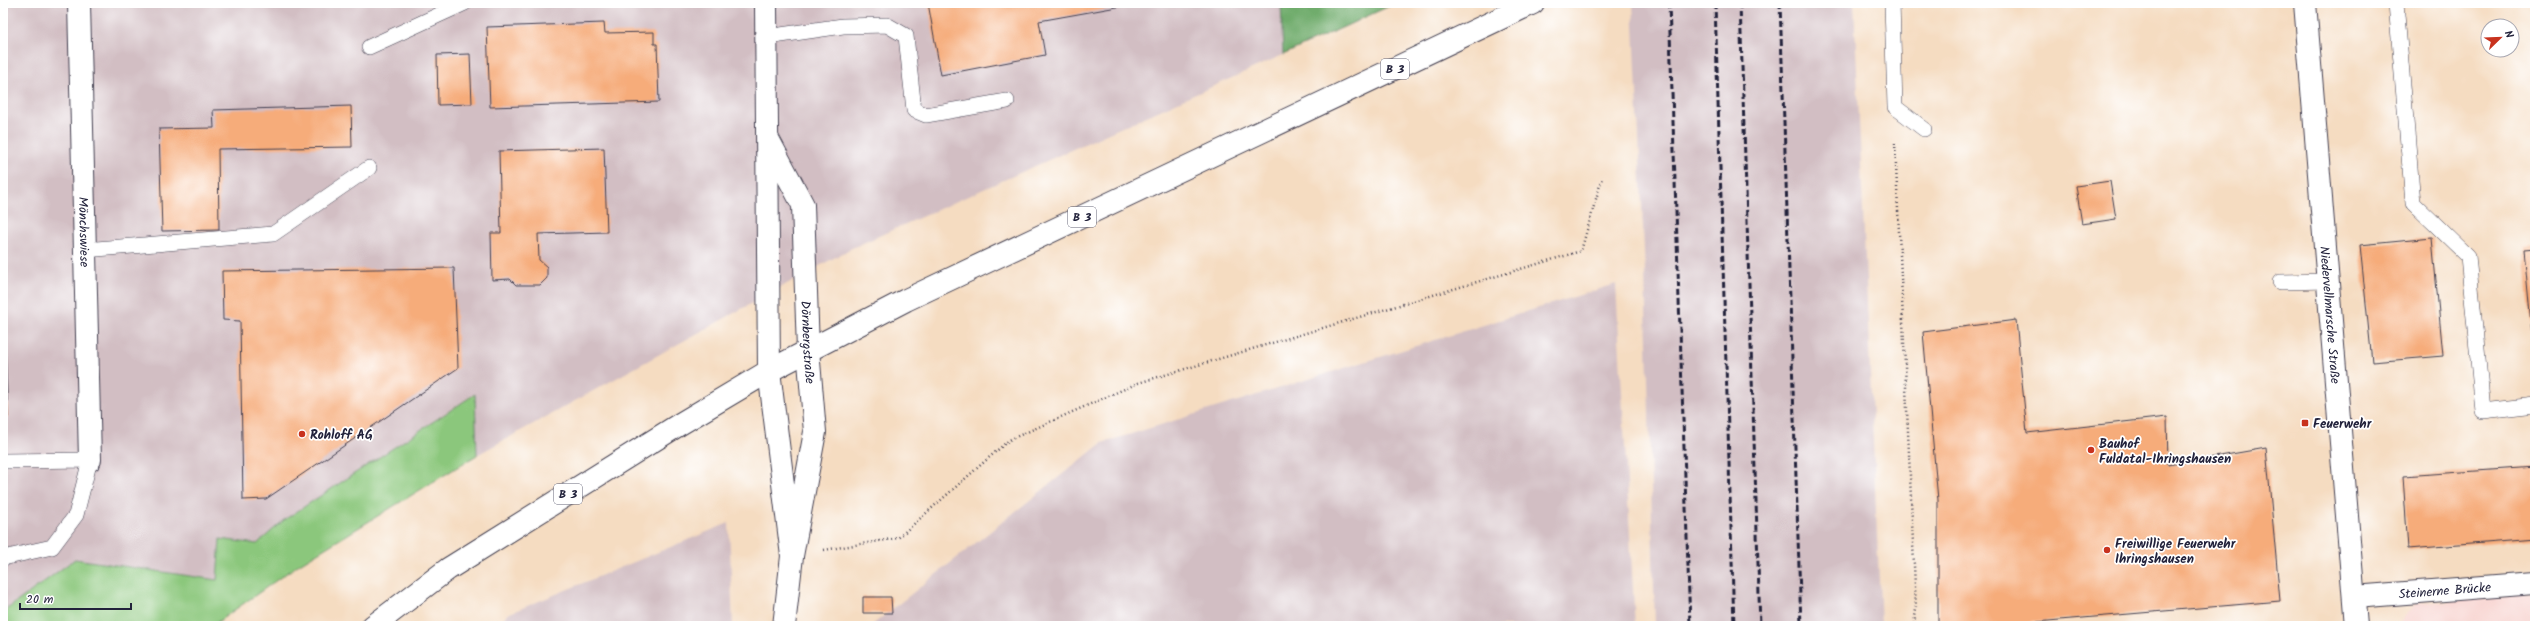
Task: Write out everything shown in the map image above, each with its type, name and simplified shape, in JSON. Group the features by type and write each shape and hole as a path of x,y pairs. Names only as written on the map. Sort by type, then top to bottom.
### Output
{"street":[{"name":"Mönchswiese","path":"79,3 90,460"},
{"name":"Dörnbergstraße","path":"766,3 769,371 792,556"},
{"name":"B 3","path":"372,626 448,570 680,424 769,371 808,350 906,300 1533,3"},
{"name":"Niedervellmarsche Straße","path":"2305,3 2356,626"},
{"name":"Dörnbergstraße","path":"766,136 803,206 808,350 815,432 792,556 784,626"},
{"name":"Steinerne Brücke","path":"2354,597 2535,583"}],"lane":[{"path":"369,47 465,3"},
{"path":"1892,3 1895,107 1924,129"},
{"path":"2396,3 2413,203 2468,256 2483,411 2535,405"},
{"path":"767,37 843,26 887,25 906,36 914,110 926,115 1007,101"},
{"path":"85,250 273,234 369,168"},
{"path":"2280,282 2328,281"},
{"path":"3,461 90,460 76,515 52,547 3,558"}],"path":[{"path":"1895,107 1896,206 1916,608 1914,626"},
{"path":"792,556 898,538 1009,440 1138,382 1581,252 1602,178"}],"shaded area":[{"path":"3,3 1281,3 1283,55 852,248 477,455 474,394 284,520 257,544 220,539 218,580 75,559 3,612"},
{"path":"1633,3 1854,3 1881,626 1655,626 1645,273"},
{"path":"1616,284 1635,626 871,626 1102,443"},
{"path":"729,523 733,626 493,626 510,613"},
{"path":"2535,593 2535,626 2398,626 2414,604"}],"green space":[{"path":"1281,3 1396,3 1283,55"},
{"path":"475,394 477,455 298,565 212,626 3,626 3,612 75,559 217,580 220,539 257,544 284,520"}],"building":[{"path":"928,3 1134,4 1039,21 1045,55 941,75"},
{"path":"604,23 605,33 654,32 654,44 657,44 659,102 490,107 487,27"},
{"path":"470,54 472,104 438,105 437,55"},
{"path":"351,106 352,147 218,149 219,230 162,231 159,129 214,128 213,110"},
{"path":"604,148 607,232 538,234 539,260 547,267 547,278 540,285 516,285 510,279 492,280 491,233 501,233 499,151"},
{"path":"2110,181 2116,219 2082,224 2076,186"},
{"path":"2432,238 2443,356 2372,362 2360,245"},
{"path":"2535,248 2535,358 2534,358 2524,249"},
{"name":"Rohloff AG","path":"454,268 458,368 266,499 243,500 240,321 223,320 222,271"},
{"name":"Freiwillige Feuerwehr Ihringshausen","path":"2016,320 2027,433 2167,417 2168,465 2266,448 2280,601 2025,623 2026,626 1938,626 1938,500 1923,332"},
{"path":"3,342 5,342 8,417 3,417"},
{"path":"2535,467 2535,539 2408,549 2403,476"},
{"path":"863,597 891,597 892,613 863,613"}],"railway":[{"path":"1669,3 1690,626"},
{"path":"1715,3 1734,626"},
{"path":"1740,3 1760,626"},
{"path":"1780,3 1801,626"}],"place":[{"name":"Feuerwehr","path":"2305,423"},
{"name":"Rohloff AG","path":"302,434"},
{"name":"Bauhof Fuldatal-Ihringshausen","path":"2091,450"},
{"name":"Freiwillige Feuerwehr Ihringshausen","path":"2107,550"}]}
